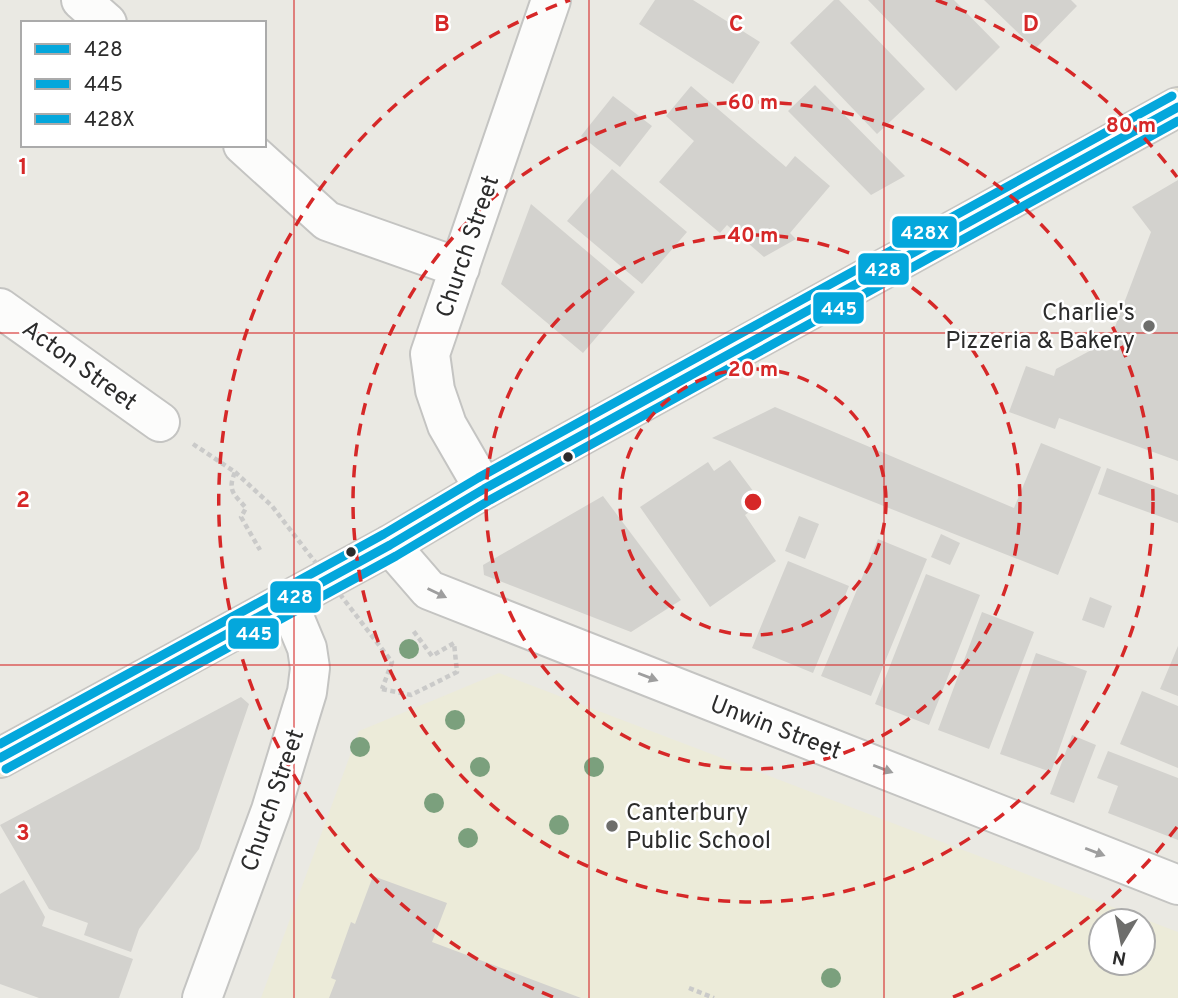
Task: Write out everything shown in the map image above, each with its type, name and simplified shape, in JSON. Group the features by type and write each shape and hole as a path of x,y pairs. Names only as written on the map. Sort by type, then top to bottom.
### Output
{"highway":[{"path":"0,758 390,545 484,489 1178,107"}],"street":[{"path":"82,0 105,21"},
{"name":"Church Street","path":"484,489 447,425 435,390 430,354 551,0"},
{"path":"245,147 327,221 460,268"},
{"name":"Acton Street","path":"0,308 160,422"},
{"name":"Unwin Street","path":"390,545 429,590 1178,885"},
{"name":"Church Street","path":"202,998 271,810 307,692 310,668 307,648 287,600"}],"path":[{"path":"160,422 235,472 272,506 392,662 382,689 411,695 457,672 454,643 432,656 411,630 415,622"},
{"path":"235,472 230,483 232,492 246,508 241,517 260,550"},
{"path":"689,988 714,998"}],"shaded area":[{"name":"Canterbury Public School","path":"499,673 1112,907 1087,907 1087,977 1157,977 1157,924 1178,932 1178,998 261,998 359,731"}],"building":[{"path":"655,0 693,0 760,42 733,84 639,24"},
{"path":"834,0 839,0 925,89 877,134 790,43"},
{"path":"868,0 954,0 1000,47 956,91"},
{"path":"984,0 1071,0 1077,6 1035,49"},
{"path":"815,85 905,176 871,195 788,111"},
{"path":"691,86 786,167 795,156 830,186 790,233 796,239 764,257 727,225 720,233 659,182 694,141 666,116"},
{"path":"613,96 652,126 620,167 581,136"},
{"path":"612,169 687,232 642,284 567,221"},
{"path":"1178,180 1178,461 1059,418 1055,429 1009,412 1026,366 1054,376 1056,369 1110,340 1151,232 1132,207"},
{"path":"531,204 635,292 583,353 501,284"},
{"path":"775,407 1014,508 1041,443 1101,467 1058,575 712,438"},
{"path":"730,460 762,503 745,515 776,561 710,607 640,507 708,462 714,471"},
{"path":"1107,468 1178,495 1178,523 1098,494"},
{"path":"603,496 681,600 631,632 484,575 483,565"},
{"path":"799,516 819,524 805,559 785,551"},
{"path":"941,534 960,543 950,565 931,557"},
{"path":"878,539 927,559 871,696 821,676"},
{"path":"788,561 849,586 813,673 752,648"},
{"path":"926,574 980,595 929,725 875,704"},
{"path":"1090,597 1112,606 1104,628 1082,620"},
{"path":"982,612 1034,632 989,749 938,730"},
{"path":"1178,646 1178,696 1160,689"},
{"path":"1036,653 1087,671 1051,772 1000,754"},
{"path":"1142,691 1178,706 1178,768 1120,744"},
{"path":"241,697 249,704 199,849 139,929 131,952 84,935 88,923 49,909 0,825"},
{"path":"1072,735 1096,745 1074,803 1050,794"},
{"path":"1108,751 1178,778 1178,840 1108,813 1118,786 1097,778"},
{"path":"373,876 447,903 432,942 581,998 329,998 336,980 331,978 351,922 355,924"},
{"path":"24,880 45,917 42,926 133,959 119,998 39,998 0,984 0,894"}],"transit line":[{"name":"428X","path":"0,744 1172,96"},
{"name":"428","path":"0,758 390,545 484,489 1178,107"},
{"name":"445","path":"6,769 396,556 490,500 1178,121"}],"place":[{"name":"Charlie's Pizzeria & Bakery","path":"1149,326"},
{"name":"Canterbury Public School","path":"612,826"}]}
